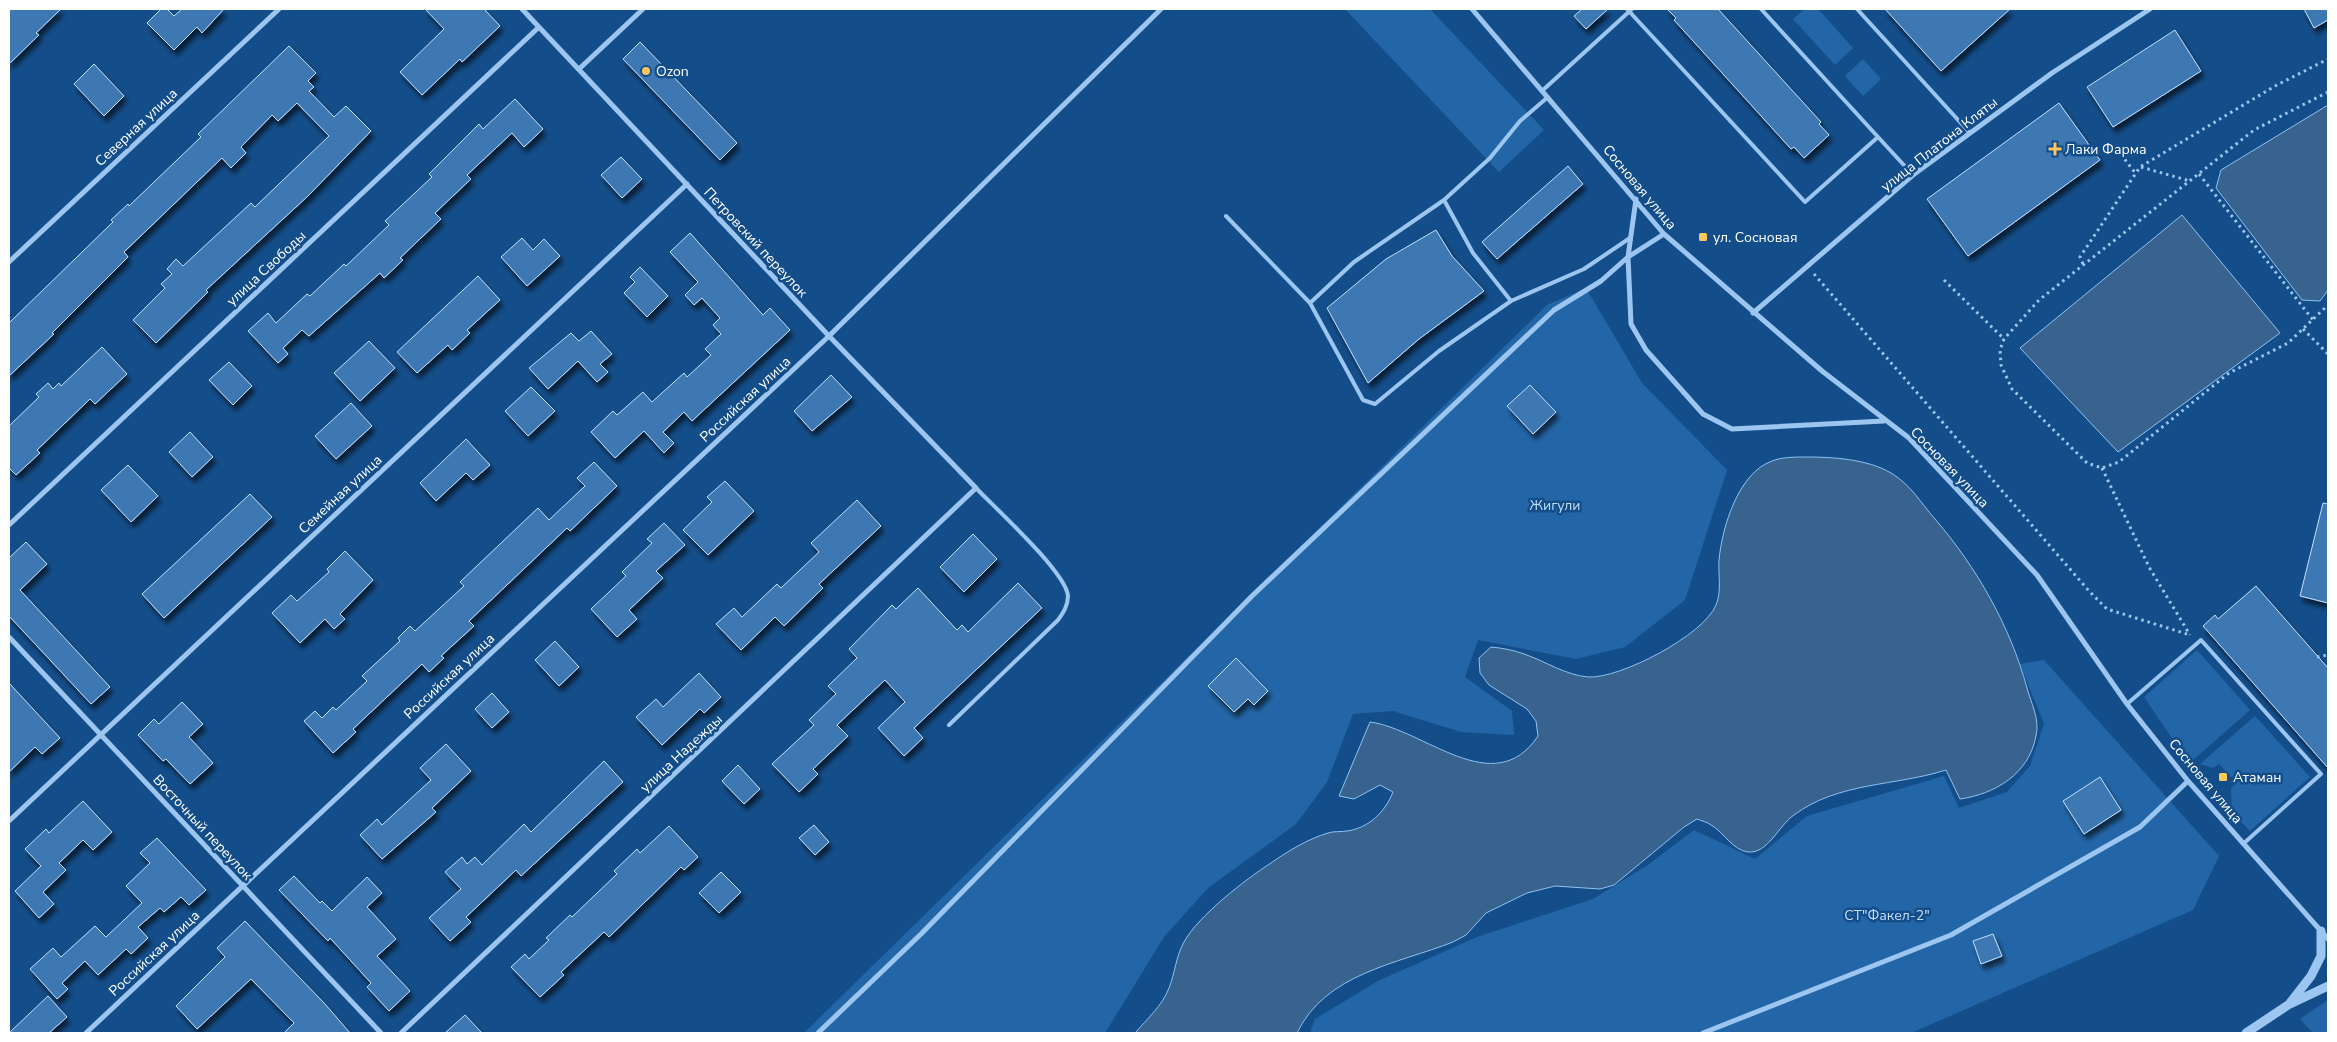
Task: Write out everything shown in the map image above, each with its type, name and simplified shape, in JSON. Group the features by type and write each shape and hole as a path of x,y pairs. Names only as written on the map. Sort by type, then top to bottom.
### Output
{"street":[{"name":"Северная улица","path":"9,262 279,9"},
{"name":"Петровский переулок","path":"522,9 829,336 976,488"},
{"path":"579,69 642,9"},
{"name":"Российская улица","path":"86,1033 829,336 1162,9"},
{"name":"Сосновая улица","path":"1472,9 1664,234 1754,313 1884,421 1909,438 2037,575 2127,704 2188,781 2328,939"},
{"name":"улица Платона Кляты","path":"1754,313 1913,175 2060,68 2150,9"},
{"name":"улица Свободы","path":"9,524 539,27"},
{"name":"Семейная улица","path":"9,821 687,184"},
{"path":"1636,199 1628,257 1631,324 1646,350 1703,414 1732,429 1884,421"},
{"path":"818,1033 921,934 1259,589 1554,310 1601,281 1628,257 1664,234"},
{"name":"улица Надежды","path":"401,1033 976,488"},
{"name":"Восточный переулок","path":"9,637 381,1033"},
{"path":"1703,1033 1951,936 2140,827 2188,781"},
{"path":"2288,1005 2310,976 2321,956 2322,931"},
{"path":"2246,1033 2288,1005 2328,986"}],"lane":[{"path":"1761,9 1913,175"},
{"path":"1857,9 1970,132"},
{"path":"1543,90 1629,10 1805,202 1878,137"},
{"path":"1310,303 1354,262 1444,200 1490,158 1520,121 1548,97"},
{"path":"1444,200 1472,253 1511,301"},
{"path":"1226,216 1310,303 1363,400 1375,404 1439,351 1511,301 1584,269 1630,238"},
{"path":"949,724 1058,620 1066,608 1068,595 1064,583 1052,567 976,488"},
{"path":"2127,704 2201,640 2321,774 2243,844"}],"path":[{"path":"2083,264 2080,257 2140,167 2275,86 2328,59"},
{"path":"2328,92 2254,130 2039,300 2004,339 2000,350 2001,365 2012,389 2087,463 2102,468 2119,462 2229,373 2288,343 2328,305"},
{"path":"2117,150 2136,174"},
{"path":"2140,167 2191,181"},
{"path":"2199,174 2313,320"},
{"path":"1807,266 2089,591 2107,609 2190,635"},
{"path":"1944,280 2004,339"},
{"path":"2303,329 2328,354"},
{"path":"2102,468 2149,568 2196,644"},
{"path":"2317,657 2328,655"}],"green space":[{"path":"1345,9 1430,9 1544,130 1499,172"},
{"path":"1805,9 1818,9 1853,48 1835,65 1793,19"},
{"path":"1863,59 1881,79 1863,96 1845,76"},
{"name":"Жигули","path":"1586,288 1642,383 1727,470 1685,600 1625,647 1576,659 1478,640 1465,677 1512,711 1514,735 1461,732 1393,711 1353,714 1327,782 1296,824 1208,888 1164,937 1105,1033 804,1033 1547,305"},
{"path":"2197,650 2250,710 2193,760 2184,756 2144,697"},
{"name":"СТ\"Факел-2\"","path":"2044,660 2219,856 2193,910 1911,1033 1310,1033 1315,1019 1378,981 1477,937 1593,899 1648,865 1694,830 1755,859 1807,816 1944,776 1959,808 2007,792 2030,766 2044,724 2020,664"},
{"path":"2255,716 2310,777 2250,831 2232,812 2231,788 2237,783 2219,764 2213,768 2200,764"},
{"path":"2328,1000 2328,1033 2313,1033 2300,1019"}],"shaded area":[{"path":"2328,105 2328,290 2320,301 2302,300 2216,188 2221,170"},
{"path":"2182,215 2280,333 2118,452 2020,348"},
{"path":"1784,458 1838,458 1861,462 1882,468 1891,473 1915,494 1965,557 1990,599 2011,642 2036,717 2037,730 2032,749 2026,761 2009,780 1986,792 1960,799 1946,770 1848,790 1811,804 1794,815 1762,848 1748,852 1737,848 1716,828 1697,819 1684,827 1614,885 1600,889 1555,886 1527,893 1486,913 1466,935 1453,942 1365,973 1344,984 1326,997 1310,1013 1297,1033 1135,1033 1154,1012 1169,988 1184,942 1200,921 1223,899 1249,878 1291,850 1328,833 1347,831 1369,823 1386,806 1393,792 1380,785 1354,799 1339,796 1370,722 1391,727 1435,747 1480,762 1501,763 1520,755 1538,736 1536,721 1527,709 1489,685 1480,673 1479,658 1491,647 1516,651 1571,674 1588,677 1602,676 1620,671 1660,653 1695,629 1708,617 1716,605 1719,588 1719,560 1724,533 1728,518 1741,489 1760,467 1772,461"}],"building":[{"path":"9,9 61,9 36,33 39,35 9,64"},
{"path":"161,9 167,9 174,16 182,9 224,9 202,33 197,27 174,50 147,23"},
{"path":"425,9 484,9 500,26 462,62 460,59 422,95 400,72 444,29"},
{"path":"1582,9 1608,9 1586,29 1574,16"},
{"path":"1667,9 1718,9 1821,122 1819,124 1829,135 1804,158 1794,147 1791,149 1674,20 1676,18"},
{"path":"1885,9 2010,9 1941,71"},
{"path":"2304,9 2328,9 2328,20 2314,28"},
{"path":"2175,30 2201,71 2113,127 2087,87"},
{"path":"640,42 737,143 720,160 623,59"},
{"path":"289,46 316,73 308,81 314,87 309,91 334,117 346,106 371,131 308,196 206,290 208,292 156,343 133,320 165,288 161,284 172,274 167,269 176,259 183,266 251,203 255,207 329,136 297,103 278,121 272,115 241,147 246,153 231,168 222,158 124,252 128,257 52,333 54,334 9,376 9,323 113,222 111,220 128,204 129,206 201,137 198,134"},
{"path":"94,64 124,96 104,116 74,84"},
{"path":"515,99 543,129 524,147 512,133 467,175 471,179 435,213 441,219 400,258 403,260 384,278 380,273 309,336 302,330 283,348 288,354 278,363 248,331 268,313 276,323 307,294 310,296 344,264 346,266 389,225 385,221 432,177 429,174 479,124 483,129"},
{"path":"2059,103 2100,160 1968,256 1927,199"},
{"path":"621,157 642,179 622,198 601,175"},
{"path":"1568,166 1583,184 1497,259 1482,242"},
{"path":"1436,230 1452,256 1484,291 1419,339 1368,383 1327,308 1386,259"},
{"path":"690,233 763,315 770,308 790,330 692,421 684,412 663,432 674,443 664,453 644,431 615,458 591,432 613,411 617,415 643,392 652,402 684,373 687,377 711,355 705,349 721,334 713,325 720,318 702,298 694,305 685,295 698,282 670,252"},
{"path":"522,238 533,250 544,239 560,256 527,286 501,257"},
{"path":"640,267 668,296 647,317 624,293 635,282 630,277"},
{"path":"478,276 500,300 467,330 470,333 452,350 448,345 417,373 397,352"},
{"path":"591,331 612,354 600,364 608,372 597,382 578,361 548,389 529,368 571,333 579,341"},
{"path":"369,341 395,368 360,401 334,373"},
{"path":"102,347 127,374 95,404 90,399 37,450 40,453 16,475 9,468 9,426 39,397 36,394 48,383 53,389 59,383 61,386"},
{"path":"229,362 252,386 233,405 209,380"},
{"path":"831,375 852,397 812,431 794,411"},
{"path":"1530,385 1556,412 1533,434 1507,406"},
{"path":"531,387 555,411 528,436 505,411"},
{"path":"351,403 372,426 336,459 315,436"},
{"path":"190,432 213,457 192,477 169,452"},
{"path":"466,439 490,465 473,480 466,473 436,501 420,483"},
{"path":"594,462 617,486 570,531 567,528 469,621 474,626 441,656 444,658 429,672 422,664 353,729 356,732 333,753 304,721 315,711 322,718 333,707 336,710 367,681 362,676 400,641 398,638 410,626 415,631 464,586 460,582 538,508 549,520 585,486 577,478"},
{"path":"128,465 158,496 131,522 101,490"},
{"path":"725,481 754,511 708,555 683,530 712,502 707,497"},
{"path":"250,494 272,517 164,618 142,594"},
{"path":"857,500 881,526 819,584 823,588 784,626 775,617 741,650 716,624 734,608 742,617 777,584 781,588 819,552 811,543"},
{"path":"2323,503 2328,504 2328,603 2300,596"},
{"path":"664,523 685,545 656,571 663,578 629,610 637,619 617,637 591,609 626,576 622,572 652,543 647,539"},
{"path":"973,534 997,559 964,592 940,567"},
{"path":"26,542 47,564 20,590 110,687 91,704 9,616 9,558"},
{"path":"345,551 373,580 340,614 345,619 334,629 325,619 300,643 272,613 291,595 297,601 329,572 327,569"},
{"path":"1018,583 1042,608 914,728 923,738 904,756 878,728 905,702 885,680 837,725 848,736 813,769 818,774 799,792 772,764 814,725 809,720 836,694 828,686 857,658 849,649 892,605 896,609 918,588 957,630 962,625 968,632"},
{"path":"2256,586 2328,668 2328,768 2203,626 2215,615 2218,619"},
{"path":"555,641 579,667 559,686 535,660"},
{"path":"1236,658 1268,691 1254,705 1248,699 1234,712 1208,686"},
{"path":"699,673 721,697 704,713 700,709 662,745 636,717 656,699 663,707"},
{"path":"9,683 60,738 42,754 35,747 9,772"},
{"path":"492,693 509,712 492,728 475,709"},
{"path":"182,702 203,724 189,737 213,763 190,784 166,759 163,761 138,735 154,719 159,724"},
{"path":"446,744 471,771 432,808 436,812 382,859 360,835 377,819 382,825 431,780 420,768"},
{"path":"604,761 623,782 521,876 516,870 466,917 471,922 450,941 429,918 461,889 445,872 462,857 467,864 475,857 482,865 524,824 531,832"},
{"path":"738,765 760,789 744,804 722,781"},
{"path":"2100,777 2121,810 2084,834 2063,801"},
{"path":"83,801 112,832 93,850 83,840 59,863 66,870 43,892 54,904 39,918 15,891 41,866 25,849 46,829 49,833"},
{"path":"814,825 829,842 815,855 799,838"},
{"path":"669,826 698,857 684,870 681,867 609,937 604,932 561,972 564,975 540,997 511,967 525,954 529,959 549,940 546,938 570,915 572,917 617,874 614,871 637,849 640,853"},
{"path":"157,838 206,890 189,905 181,897 164,912 160,908 138,927 148,938 131,954 126,949 98,975 85,961 62,983 68,989 57,999 30,969 53,948 61,957 95,926 106,937 142,903 126,886 150,863 140,853"},
{"path":"721,872 741,892 719,913 699,893"},
{"path":"294,876 320,903 322,901 332,911 367,877 382,893 367,907 396,939 377,956 410,991 389,1011 367,987 371,983 330,938 328,941 279,890"},
{"path":"245,921 325,1004 350,1033 284,1033 294,1023 251,979 197,1029 176,1006 225,957 217,948"},
{"path":"1993,934 2002,956 1981,964 1973,941"},
{"path":"48,996 67,1017 49,1033 9,1033"},
{"path":"465,1015 482,1033 445,1033"}],"place":[{"name":"Ozon","path":"646,71"},
{"name":"Лаки Фарма","path":"2055,149"},
{"name":"ул. Сосновая","path":"1703,237"},
{"name":"Атаман","path":"2223,777"}]}
